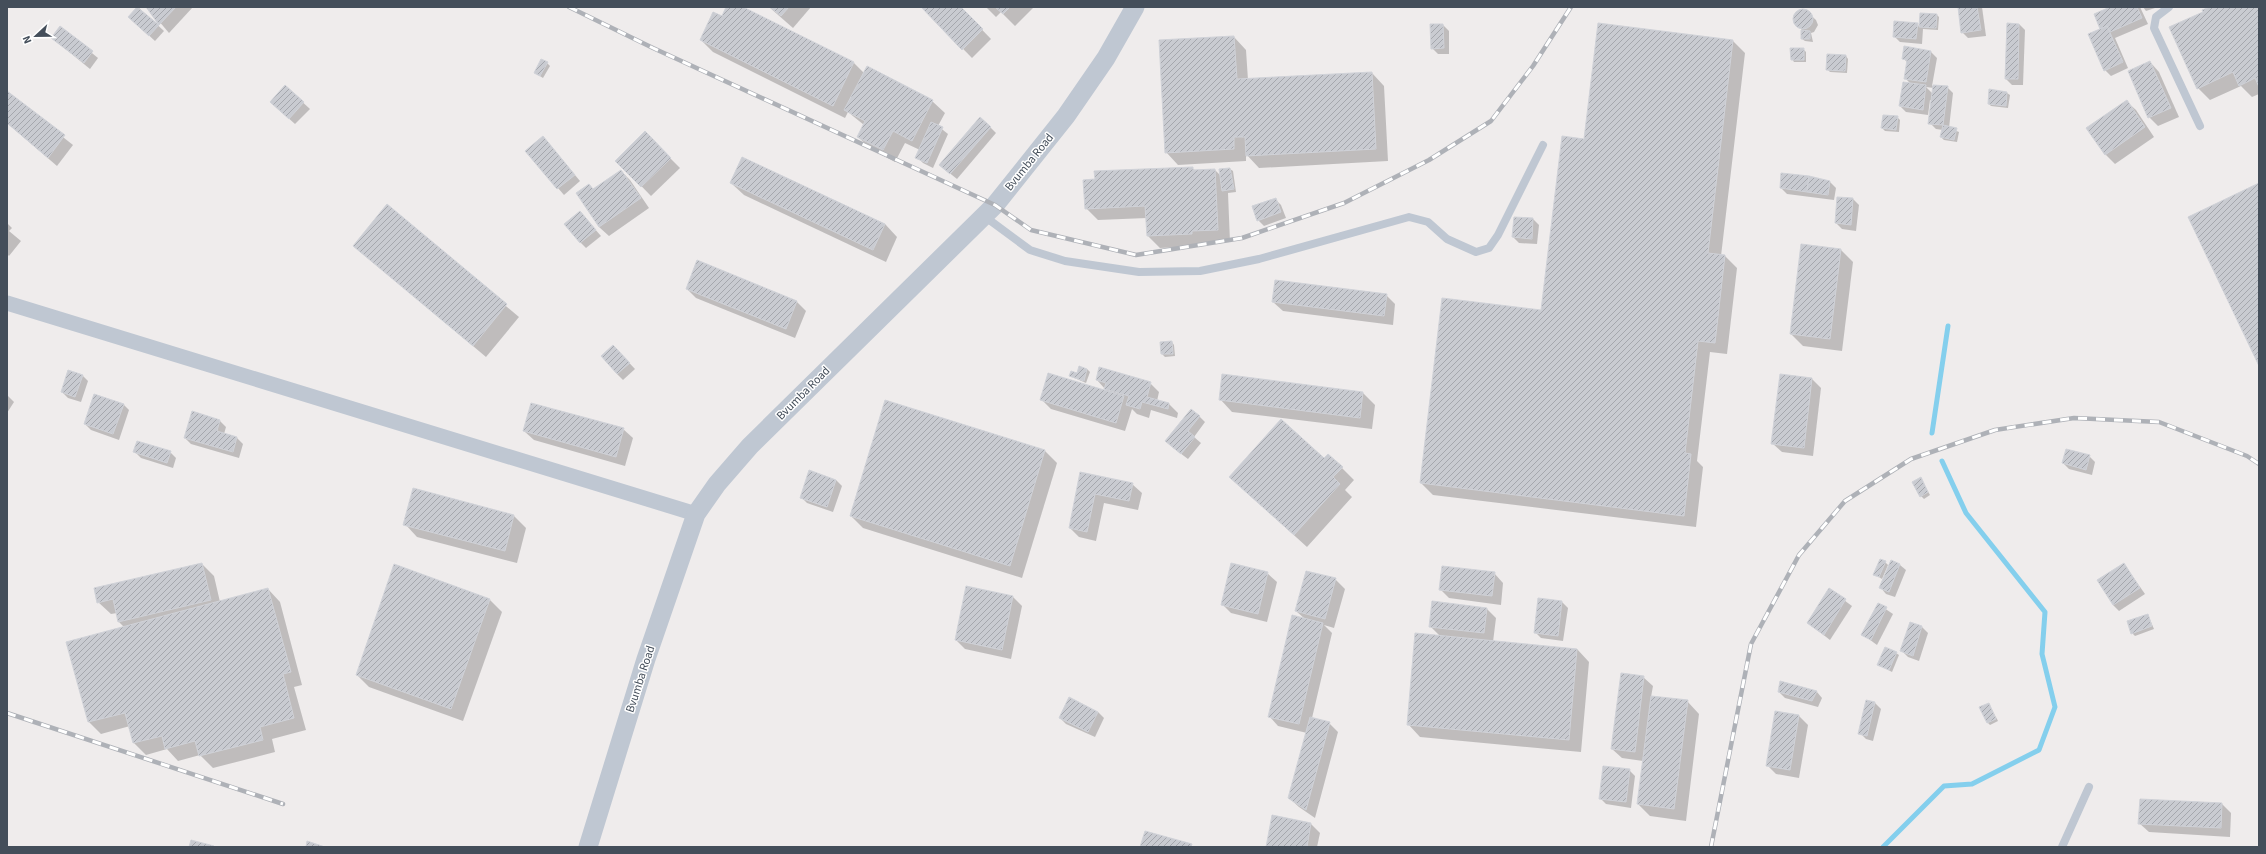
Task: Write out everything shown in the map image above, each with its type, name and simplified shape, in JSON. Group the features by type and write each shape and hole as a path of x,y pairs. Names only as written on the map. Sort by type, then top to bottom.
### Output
{"street":[{"name":"Bvumba Road","path":"588,847 646,659 696,514 717,484 750,446 984,216 1066,116 1106,58 1135,7"},
{"path":"7,303 696,514"}],"lane":[{"path":"2169,7 2156,17 2154,28 2200,126"},
{"path":"984,216 1030,250 1065,261 1139,272 1208,270 1259,259 1410,217 1428,222 1447,239 1476,252 1490,248 1543,145"},
{"path":"2062,847 2089,787"}],"building":[{"path":"137,7 159,25 149,36 128,17"},
{"path":"146,7 176,7 159,25"},
{"path":"726,7 743,7 854,62 833,106 700,40 713,12 722,16"},
{"path":"770,7 789,7 781,16"},
{"path":"921,7 961,7 983,29 962,50"},
{"path":"995,7 1010,7 1003,14"},
{"path":"1958,7 1977,7 1981,30 1961,33"},
{"path":"2110,7 2137,7 2142,18 2110,32 2107,26 2100,29 2094,14"},
{"path":"2210,7 2259,7 2259,87 2255,78 2239,86 2233,72 2197,89 2169,27 2203,12 2202,10"},
{"path":"1803,9 1810,12 1813,19 1810,26 1803,29 1796,26 1793,19 1796,12"},
{"path":"1920,13 1937,14 1936,28 1919,27"},
{"path":"1894,21 1918,23 1916,39 1893,37"},
{"path":"1598,23 1733,40 1708,253 1725,255 1715,343 1698,341 1685,453 1691,454 1684,516 1420,483 1442,298 1541,310 1562,136 1584,139"},
{"path":"2007,23 2019,24 2018,79 2005,79"},
{"path":"1430,24 1443,24 1444,48 1431,49"},
{"path":"60,26 93,51 84,63 51,38"},
{"path":"2107,26 2123,62 2104,71 2088,34"},
{"path":"1801,30 1810,31 1810,39 1801,39"},
{"path":"1234,36 1237,79 1372,72 1376,149 1246,156 1245,137 1234,137 1234,149 1165,153 1159,40"},
{"path":"1904,46 1931,51 1926,82 1904,79 1907,60 1902,59"},
{"path":"1790,48 1804,48 1804,60 1791,60"},
{"path":"1827,54 1846,55 1845,71 1826,70"},
{"path":"541,59 548,62 540,76 534,73"},
{"path":"2150,61 2171,108 2148,118 2128,71"},
{"path":"867,66 933,100 912,141 893,131 883,150 857,137 865,121 844,110"},
{"path":"1903,82 1926,85 1923,110 1899,106"},
{"path":"285,85 304,102 289,119 270,102"},
{"path":"1933,85 1948,86 1943,125 1928,124"},
{"path":"1989,89 2007,92 2006,106 1988,104"},
{"path":"7,91 65,135 48,158 7,123"},
{"path":"2127,100 2145,127 2105,155 2086,128"},
{"path":"1883,115 1898,116 1896,130 1881,128"},
{"path":"980,117 991,127 950,174 939,165"},
{"path":"931,122 943,127 927,163 915,158"},
{"path":"1943,125 1957,128 1954,140 1940,137"},
{"path":"645,131 671,158 641,187 615,161"},
{"path":"543,136 575,175 557,189 525,151"},
{"path":"742,157 885,224 873,250 730,183"},
{"path":"1193,167 1193,170 1215,169 1218,230 1192,231 1192,234 1147,236 1145,206 1085,209 1083,180 1095,179 1094,171"},
{"path":"1230,168 1234,189 1222,191 1219,169"},
{"path":"621,170 641,198 599,227 576,193 589,184 593,189"},
{"path":"1781,173 1809,176 1807,192 1780,188"},
{"path":"1809,176 1830,181 1828,195 1807,192"},
{"path":"2259,183 2259,366 2188,217"},
{"path":"1837,197 1853,198 1851,225 1835,223"},
{"path":"1276,198 1281,212 1257,221 1252,206"},
{"path":"387,204 507,304 473,346 353,246"},
{"path":"580,211 596,230 580,243 564,224"},
{"path":"1514,217 1533,218 1532,239 1512,237"},
{"path":"1801,244 1841,249 1830,339 1790,334"},
{"path":"697,260 797,301 786,329 686,289"},
{"path":"1275,280 1387,294 1384,316 1272,302"},
{"path":"1172,341 1173,354 1161,354 1160,342"},
{"path":"613,345 630,363 617,374 601,356"},
{"path":"1079,366 1087,369 1084,381 1069,376 1071,371 1077,373"},
{"path":"1099,367 1151,382 1147,397 1169,403 1168,409 1142,402 1140,409 1126,405 1129,396 1104,389 1106,383 1096,380"},
{"path":"68,370 83,375 75,397 61,392"},
{"path":"1048,373 1124,396 1116,423 1040,400"},
{"path":"1222,374 1363,392 1360,418 1219,400"},
{"path":"1780,374 1812,378 1804,448 1771,444"},
{"path":"94,394 124,404 113,434 84,424"},
{"path":"885,400 1045,450 1010,566 850,516"},
{"path":"531,403 624,428 616,457 523,431"},
{"path":"1191,409 1200,416 1188,431 1195,437 1181,454 1165,441"},
{"path":"192,411 220,420 217,431 237,437 233,452 184,438"},
{"path":"1281,419 1324,458 1328,454 1343,467 1333,477 1340,484 1294,535 1229,477"},
{"path":"137,441 171,451 167,463 133,452"},
{"path":"2066,449 2090,455 2086,470 2062,463"},
{"path":"809,470 836,480 827,507 800,498"},
{"path":"1080,472 1133,483 1129,501 1095,494 1087,532 1069,528"},
{"path":"1921,477 1928,492 1920,497 1912,482"},
{"path":"413,488 514,515 505,551 403,525"},
{"path":"1880,559 1886,561 1879,577 1873,575"},
{"path":"1891,560 1900,564 1889,592 1879,588"},
{"path":"202,563 211,600 118,622 113,599 97,603 94,588"},
{"path":"1231,563 1268,572 1258,614 1221,605"},
{"path":"2124,563 2140,588 2113,605 2097,580"},
{"path":"394,564 490,599 451,709 356,675"},
{"path":"1442,566 1495,572 1492,596 1439,590"},
{"path":"1306,571 1336,578 1325,619 1295,611"},
{"path":"966,586 1013,596 1002,650 955,640"},
{"path":"268,588 291,672 283,674 294,718 260,727 263,740 199,756 195,741 165,749 162,736 133,743 125,713 88,722 66,642"},
{"path":"1829,588 1846,599 1824,635 1807,623"},
{"path":"1538,598 1562,601 1558,636 1534,633"},
{"path":"1432,601 1487,608 1484,633 1429,627"},
{"path":"1878,603 1887,607 1871,640 1861,635"},
{"path":"2148,614 2152,626 2131,634 2127,621"},
{"path":"1292,615 1323,623 1299,724 1268,717"},
{"path":"1910,622 1922,626 1913,656 1900,651"},
{"path":"1415,633 1577,649 1569,740 1407,725"},
{"path":"1885,647 1897,652 1889,670 1877,665"},
{"path":"1621,673 1644,676 1635,752 1611,749"},
{"path":"1780,681 1817,691 1812,701 1778,692"},
{"path":"1651,696 1688,700 1674,809 1637,804"},
{"path":"1069,697 1098,712 1088,732 1059,718"},
{"path":"1866,700 1875,702 1867,736 1858,734"},
{"path":"1989,703 1996,719 1987,723 1979,707"},
{"path":"1775,711 1799,715 1790,770 1766,766"},
{"path":"1310,717 1330,722 1306,810 1288,798"},
{"path":"1603,766 1630,769 1626,802 1599,799"},
{"path":"2140,799 2222,803 2221,828 2138,824"},
{"path":"1272,815 1311,823 1307,847 1266,847"},
{"path":"1145,831 1192,844 1191,847 1140,847"},
{"path":"191,840 214,846 214,847 189,847"},
{"path":"307,841 325,847 306,847"}],"waterway":[{"path":"1932,433 1948,326"},
{"path":"1883,847 1944,786 1972,784 2039,750 2055,707 2042,654 2045,612 1966,513 1942,461"}],"railway":[{"path":"569,7 653,48 995,205 1031,230 1136,255 1242,238 1344,203 1429,160 1491,121 1533,66 1571,7"},
{"path":"1711,847 1751,644 1799,555 1845,501 1911,459 1995,430 2074,418 2159,422 2247,456 2259,464"},
{"path":"7,713 283,804"}]}
